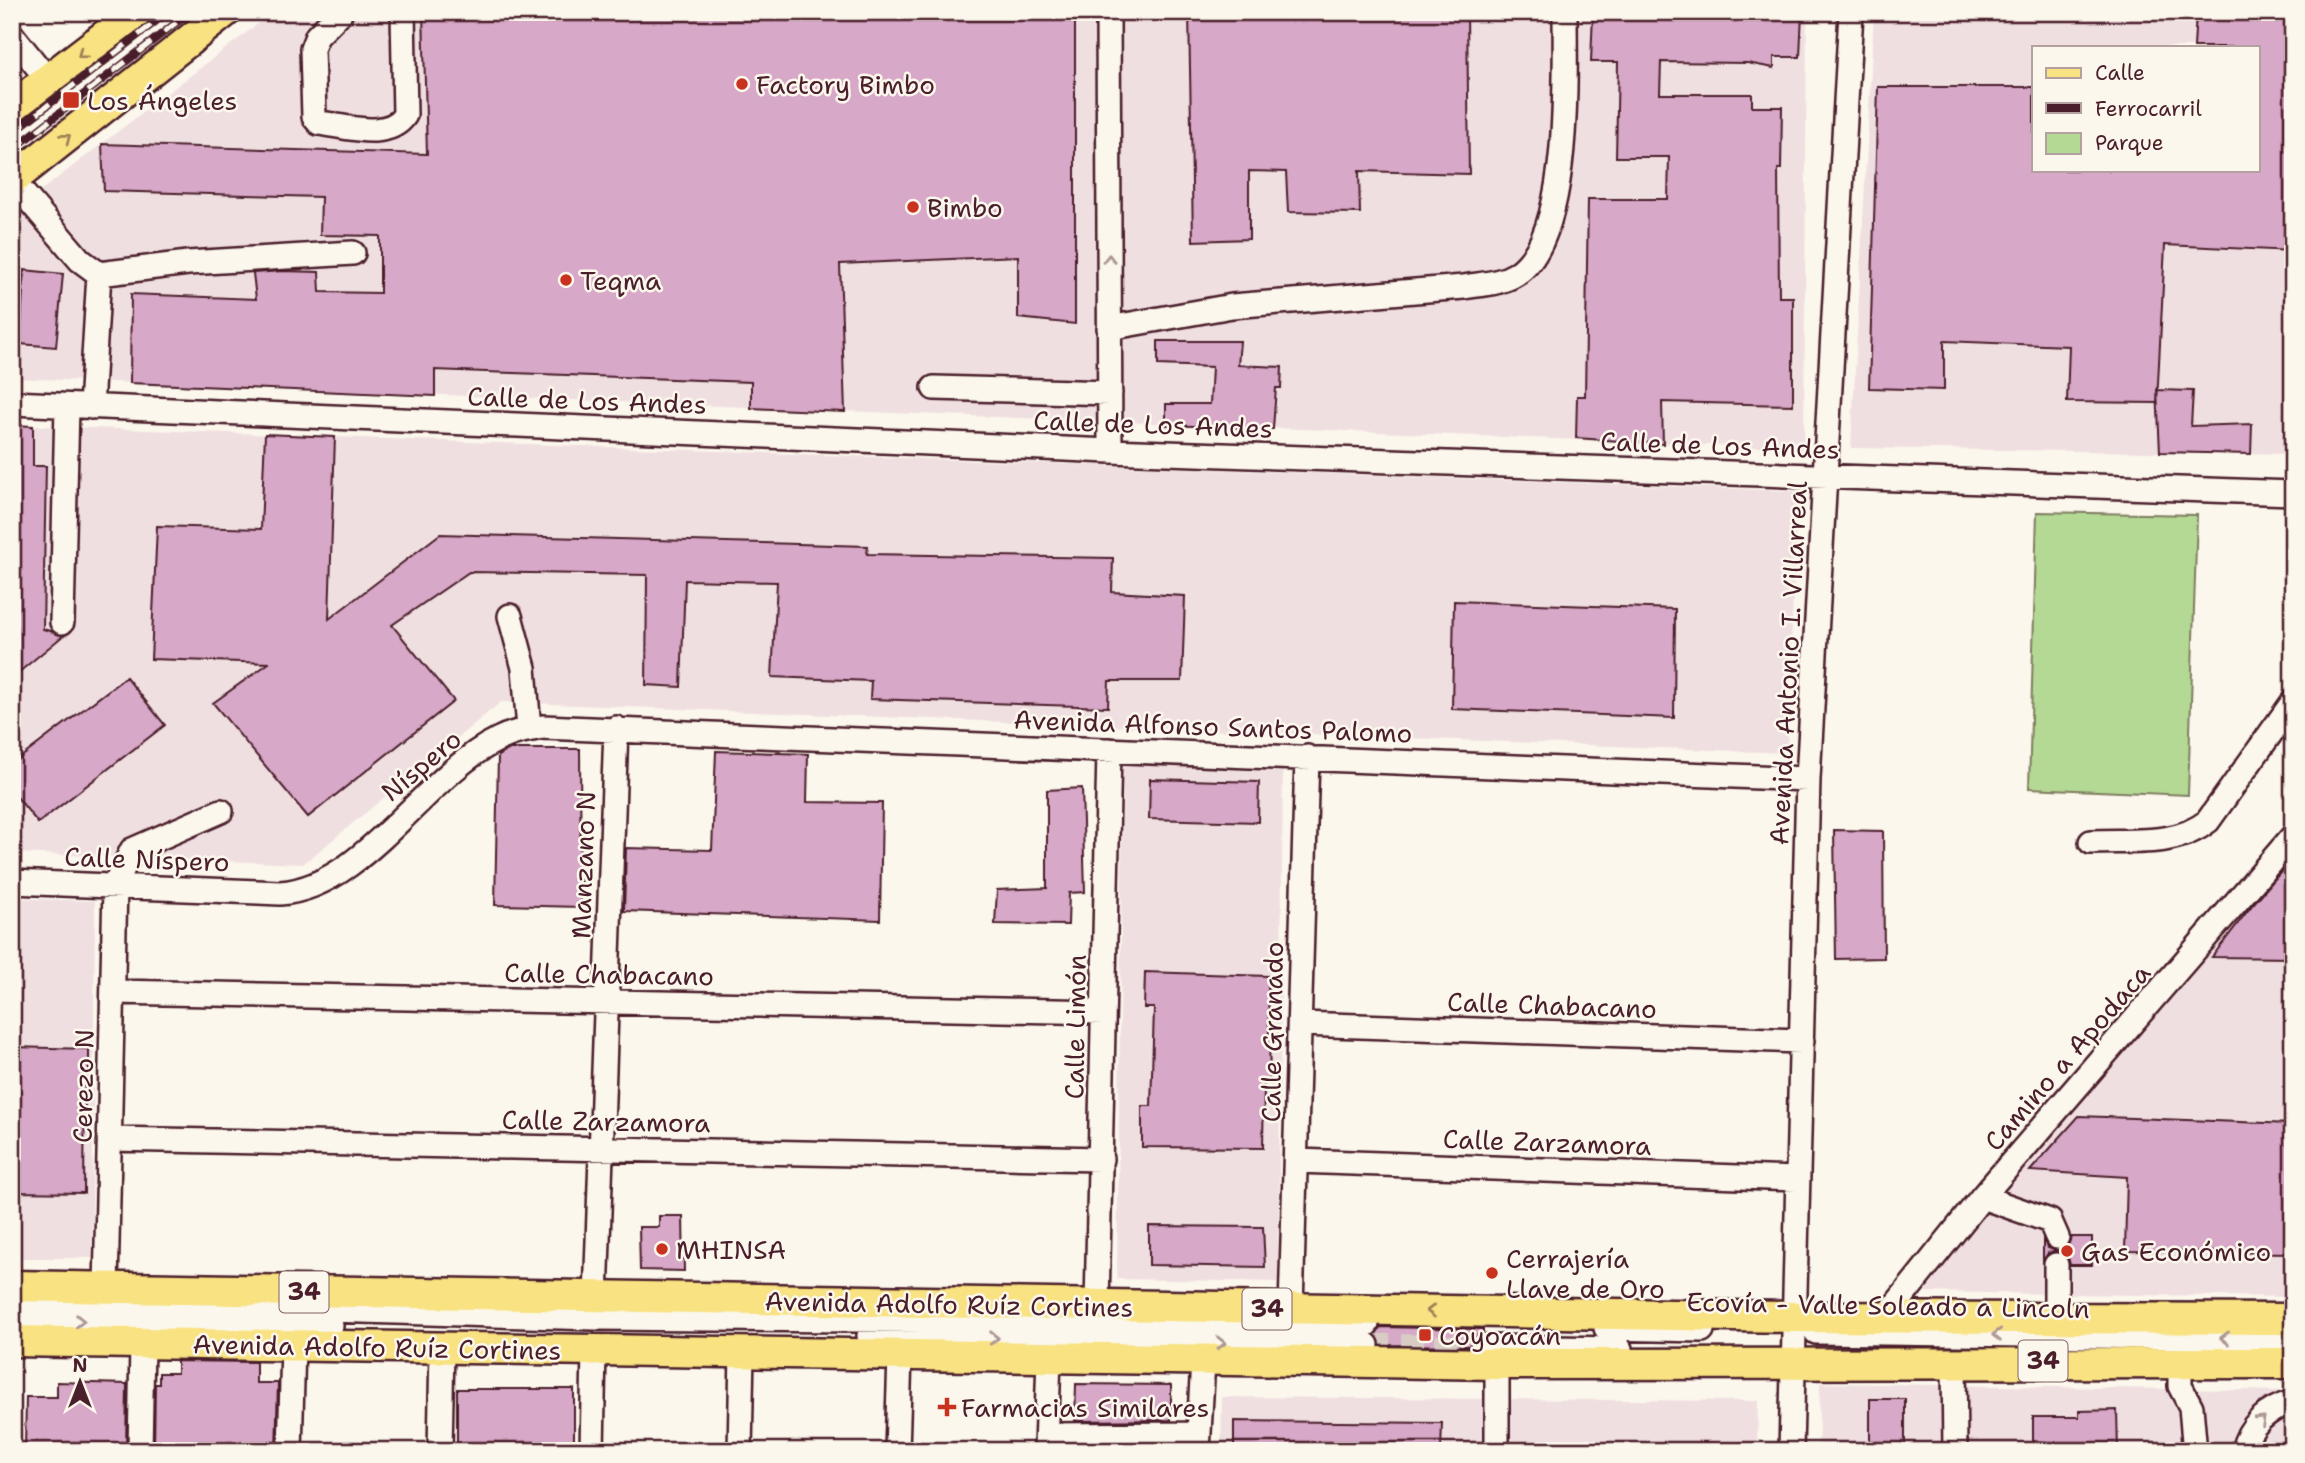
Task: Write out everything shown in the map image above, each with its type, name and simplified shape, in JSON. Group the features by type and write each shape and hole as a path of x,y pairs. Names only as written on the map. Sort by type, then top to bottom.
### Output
{"main road":[{"path":"12,107 136,12"},
{"path":"12,180 225,12"},
{"name":"Avenida Adolfo Ruíz Cortines","path":"12,1286 1291,1309 1793,1341"},
{"name":"Avenida Adolfo Ruíz Cortines","path":"12,1341 1203,1360 1488,1345 1793,1341 1886,1317"},
{"name":"34","path":"1886,1317 2293,1319"},
{"name":"34","path":"1793,1341 1954,1362 2293,1362"}],"street":[{"path":"341,12 317,36 313,49 314,117 319,123 388,130 399,125 405,116 403,12"},
{"path":"1108,12 1110,451"},
{"path":"1109,328 1232,306 1464,287 1501,281 1517,274 1532,260 1543,240 1559,168 1564,133 1565,12"},
{"name":"Avenida Antonio I. Villarreal","path":"1791,1451 1808,779 1851,12"},
{"path":"12,35 48,80"},
{"path":"12,180 80,260 99,274 188,263 353,253"},
{"path":"91,407 99,274"},
{"path":"934,388 1110,393"},
{"name":"Calle de Los Andes","path":"12,404 1110,451 2293,493"},
{"path":"62,622 67,406"},
{"path":"510,616 524,668 529,729"},
{"path":"2091,842 2171,839 2193,833 2208,821 2293,702"},
{"name":"Avenida Alfonso Santos Palomo","path":"616,728 1808,779"},
{"name":"Níspero","path":"280,893 302,892 344,868 470,758 495,740 529,729 616,728"},
{"name":"Manzano N","path":"596,1298 616,728"},
{"name":"Calle Limón","path":"1097,1306 1109,750"},
{"name":"Calle Granado","path":"1291,1309 1307,757"},
{"path":"115,886 132,850 221,811"},
{"name":"Camino a Apodaca","path":"1886,1317 1982,1197 2293,836"},
{"name":"Calle Níspero","path":"12,882 280,893"},
{"name":"Cerezo N","path":"107,1288 115,886"},
{"name":"Calle Chabacano","path":"113,992 1103,1012"},
{"name":"Calle Chabacano","path":"1300,1024 1802,1041"},
{"name":"Calle Zarzamora","path":"110,1139 1101,1160"},
{"name":"Calle Zarzamora","path":"1297,1161 1796,1179"},
{"path":"1982,1197 2050,1221 2057,1237"},
{"path":"2056,1265 2056,1318"},
{"path":"12,1300 595,1318 1367,1335 12,1320"},
{"name":"Ecovía - Valle Soleado a Lincoln","path":"1488,1345 2293,1339"},
{"path":"1793,1341 2293,1362"},
{"path":"140,1451 142,1344"},
{"path":"1488,1345 1497,1451"},
{"path":"290,1451 293,1346"},
{"path":"440,1451 442,1347"},
{"path":"592,1451 594,1349"},
{"path":"740,1451 742,1352"},
{"path":"897,1451 900,1354"},
{"path":"1049,1357 1047,1443 1198,1442 1203,1360"},
{"path":"1954,1362 1955,1451"},
{"path":"2180,1362 2180,1386 2191,1408 2194,1441 2191,1451"},
{"path":"2243,1451 2247,1435 2262,1418 2279,1406 2293,1402"}],"shaded area":[{"path":"273,12 1807,12 1804,449 12,378 12,213"},
{"path":"1874,12 2293,12 2293,454 1851,448"},
{"path":"12,425 1797,491 1787,753 501,702 303,864 12,853"},
{"path":"1123,763 1283,767 1278,1282 1117,1279"},
{"path":"2293,850 2293,1297 1920,1292"},
{"path":"12,898 95,901 92,1258 12,1258"},
{"path":"1820,1383 2293,1391 2293,1451 1818,1451"},
{"path":"1222,1397 1758,1401 1757,1451 1221,1451"}],"green space":[{"path":"2037,512 2197,515 2188,795 2029,788"}],"building":[{"path":"423,12 1075,12 1075,324 1018,318 1018,256 840,264 845,412 751,408 751,382 435,370 435,396 130,383 131,294 256,299 253,273 283,271 319,272 320,292 380,293 380,236 320,235 321,197 104,191 102,144 427,154"},
{"path":"1189,12 1467,12 1469,174 1359,171 1360,213 1288,212 1286,172 1249,171 1249,239 1193,241"},
{"path":"1593,12 1802,12 1800,57 1774,57 1774,68 1747,63 1661,62 1660,94 1752,94 1752,107 1782,107 1781,169 1778,169 1779,297 1793,297 1793,405 1662,402 1663,444 1576,438 1577,396 1585,396 1588,199 1668,199 1669,157 1616,157 1618,62 1591,62"},
{"path":"2196,12 2293,12 2293,251 2165,245 2157,403 2067,402 2069,346 1944,341 1944,390 1869,388 1878,87 2032,87 2032,172 2260,172 2260,46 2194,46"},
{"path":"24,270 63,274 56,347 20,344"},
{"path":"1158,341 1240,341 1238,365 1282,367 1281,388 1276,388 1273,429 1166,425 1166,404 1210,404 1212,367 1158,365"},
{"path":"2157,390 2193,391 2191,426 2252,424 2251,454 2160,452"},
{"path":"12,425 33,426 33,466 46,466 43,629 64,635 12,678"},
{"path":"265,434 335,437 329,619 440,534 868,546 867,554 1113,558 1112,592 1185,596 1182,681 1109,681 1108,707 870,699 871,681 772,677 777,582 685,580 681,687 646,685 647,575 469,572 392,625 454,701 308,817 213,703 269,663 151,659 157,526 261,529"},
{"path":"1454,601 1675,609 1674,718 1452,709"},
{"path":"126,677 165,725 38,823 12,791 12,764"},
{"path":"510,749 580,749 581,907 495,905 498,756"},
{"path":"716,751 808,754 807,802 882,803 880,920 624,911 626,848 712,850"},
{"path":"1150,779 1259,782 1258,822 1149,819"},
{"path":"1082,788 1085,892 1069,893 1068,925 995,924 997,890 1047,888 1047,790"},
{"path":"1834,830 1883,831 1884,958 1836,959"},
{"path":"2293,858 2293,958 2212,957 2253,904"},
{"path":"1145,972 1268,976 1270,1083 1264,1083 1263,1148 1142,1147 1142,1106 1151,1106 1154,1008 1144,1008"},
{"path":"12,1047 89,1049 89,1083 85,1082 84,1193 12,1192"},
{"path":"2079,1116 2293,1124 2293,1253 2125,1251 2127,1177 2030,1171"},
{"name":"MHINSA","path":"659,1216 683,1216 684,1271 640,1270 639,1227 659,1227"},
{"path":"1149,1226 1263,1227 1265,1267 1149,1265"},
{"path":"2071,1237 2092,1237 2092,1265 2070,1265 2068,1257 2057,1251 2048,1253 2043,1262 2043,1240 2048,1248 2056,1251 2068,1246"},
{"path":"1380,1327 1483,1329 1483,1333 1476,1335 1469,1346 1381,1345 1376,1334"},
{"path":"177,1361 256,1362 256,1383 278,1383 276,1451 154,1451 155,1384 159,1384 159,1373 177,1373"},
{"path":"57,1382 127,1384 126,1451 25,1450 26,1397 57,1397"},
{"path":"1076,1384 1171,1385 1171,1420 1075,1421"},
{"path":"457,1389 574,1389 574,1450 457,1451"},
{"path":"1870,1399 1905,1399 1905,1451 1870,1451"},
{"path":"2117,1410 2118,1451 2046,1451 2046,1442 2033,1441 2033,1417 2079,1417 2079,1411"},
{"path":"1234,1421 1442,1423 1441,1451 1234,1451"}],"tunnel":[{"path":"1367,1345 1483,1347"}],"railway":[{"path":"12,133 168,12"},
{"path":"12,150 190,12"}],"place":[{"name":"Factory Bimbo","path":"742,84"},
{"name":"Los Ángeles","path":"71,100"},
{"name":"Bimbo","path":"913,207"},
{"name":"Teqma","path":"566,280"},
{"name":"MHINSA","path":"662,1249"},
{"name":"Gas Económico","path":"2067,1251"},
{"name":"Cerrajería Llave de Oro","path":"1492,1273"},
{"name":"Coyoacán","path":"1425,1335"},
{"name":"Farmacias Similares","path":"947,1407"}]}
